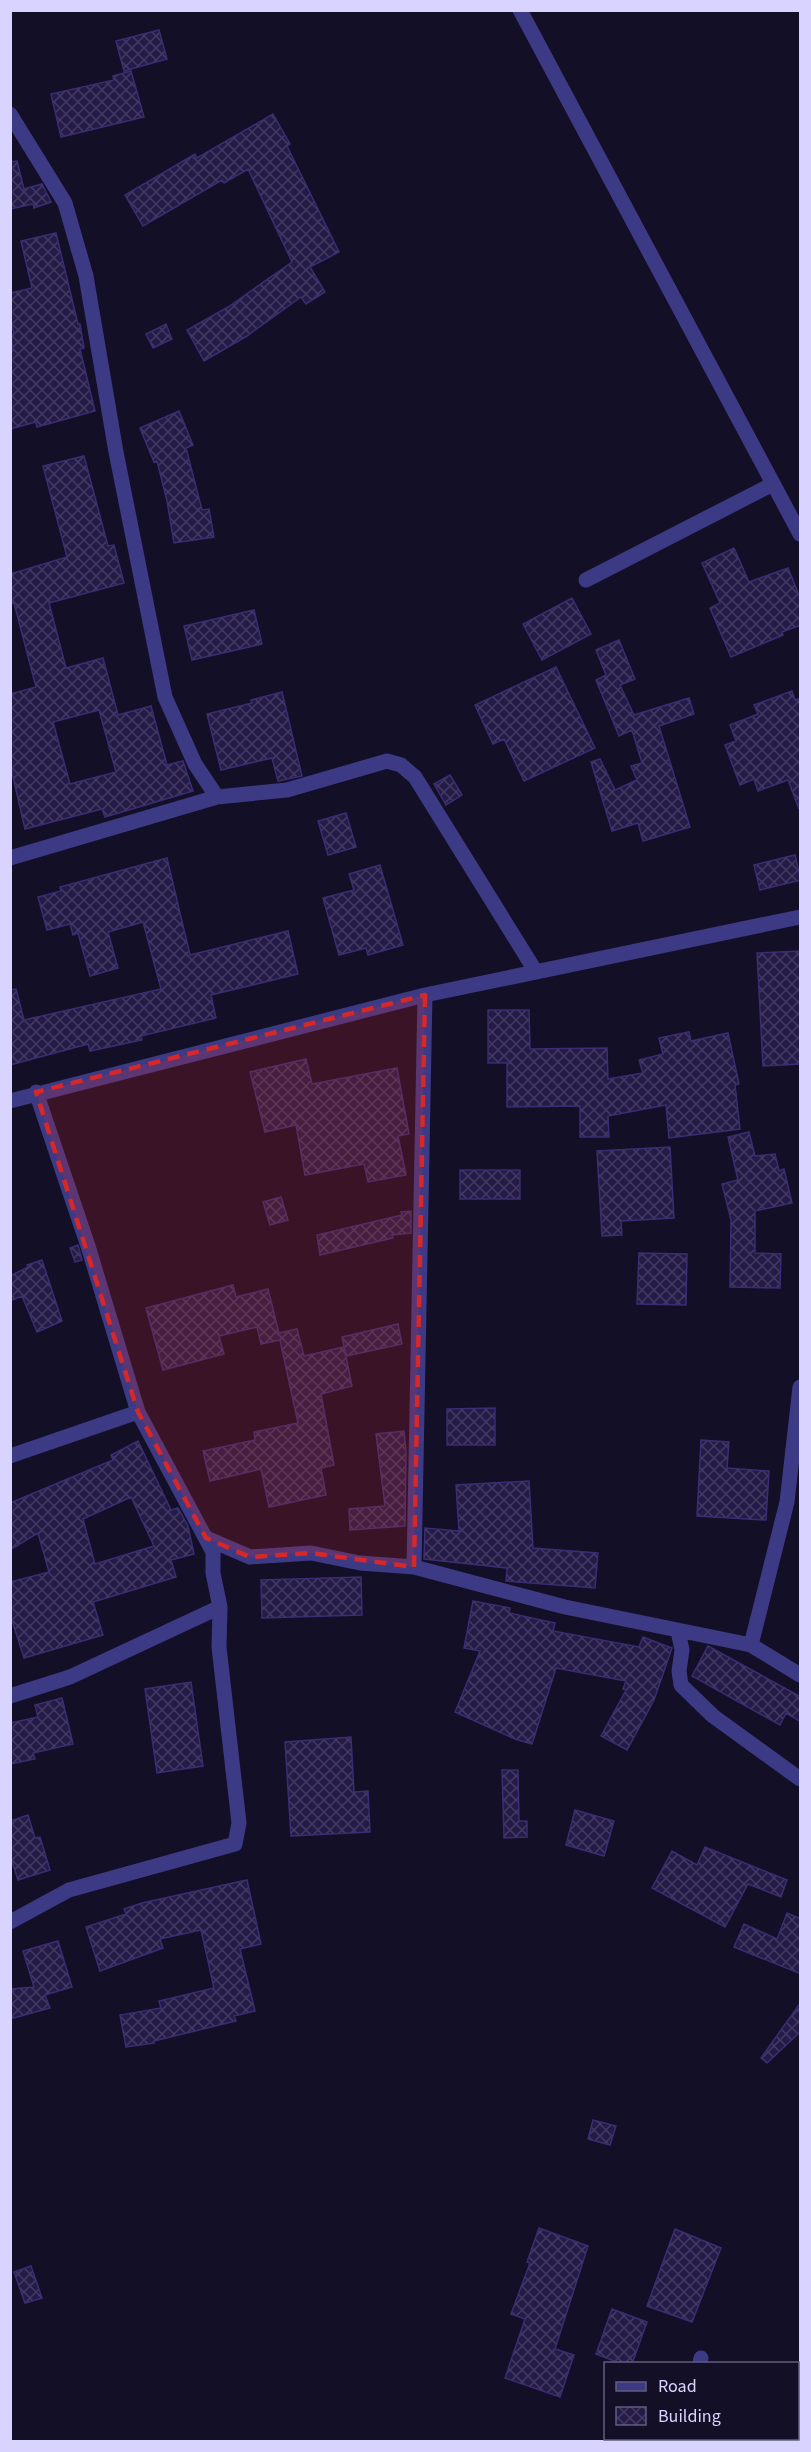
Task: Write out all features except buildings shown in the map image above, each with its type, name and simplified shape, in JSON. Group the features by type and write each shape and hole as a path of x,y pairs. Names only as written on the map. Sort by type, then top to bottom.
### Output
{"street":[{"path":"520,10 801,534"},
{"path":"10,114 65,203 86,276 116,452 165,697 195,765 217,797"},
{"path":"586,580 773,483"},
{"path":"10,858 217,797 287,790 387,761 401,765 415,777 536,972"},
{"path":"10,1101 36,1092 424,995 801,917"},
{"path":"414,1567 424,995"},
{"path":"10,1922 69,1890 235,1844 239,1823 219,1647 220,1607 213,1573 213,1552 138,1412 88,1246 36,1092"},
{"path":"751,1645 794,1499 801,1387"},
{"path":"10,1456 138,1412"},
{"path":"206,1539 250,1557 311,1553 360,1563 414,1567 565,1607 751,1645 801,1675"},
{"path":"10,1696 69,1677 220,1607"},
{"path":"678,1631 682,1650 679,1671 681,1685 713,1716 801,1779"}],"highlighted area":[{"path":"425,995 414,1567 311,1553 250,1557 206,1538 138,1412 36,1092"}]}
